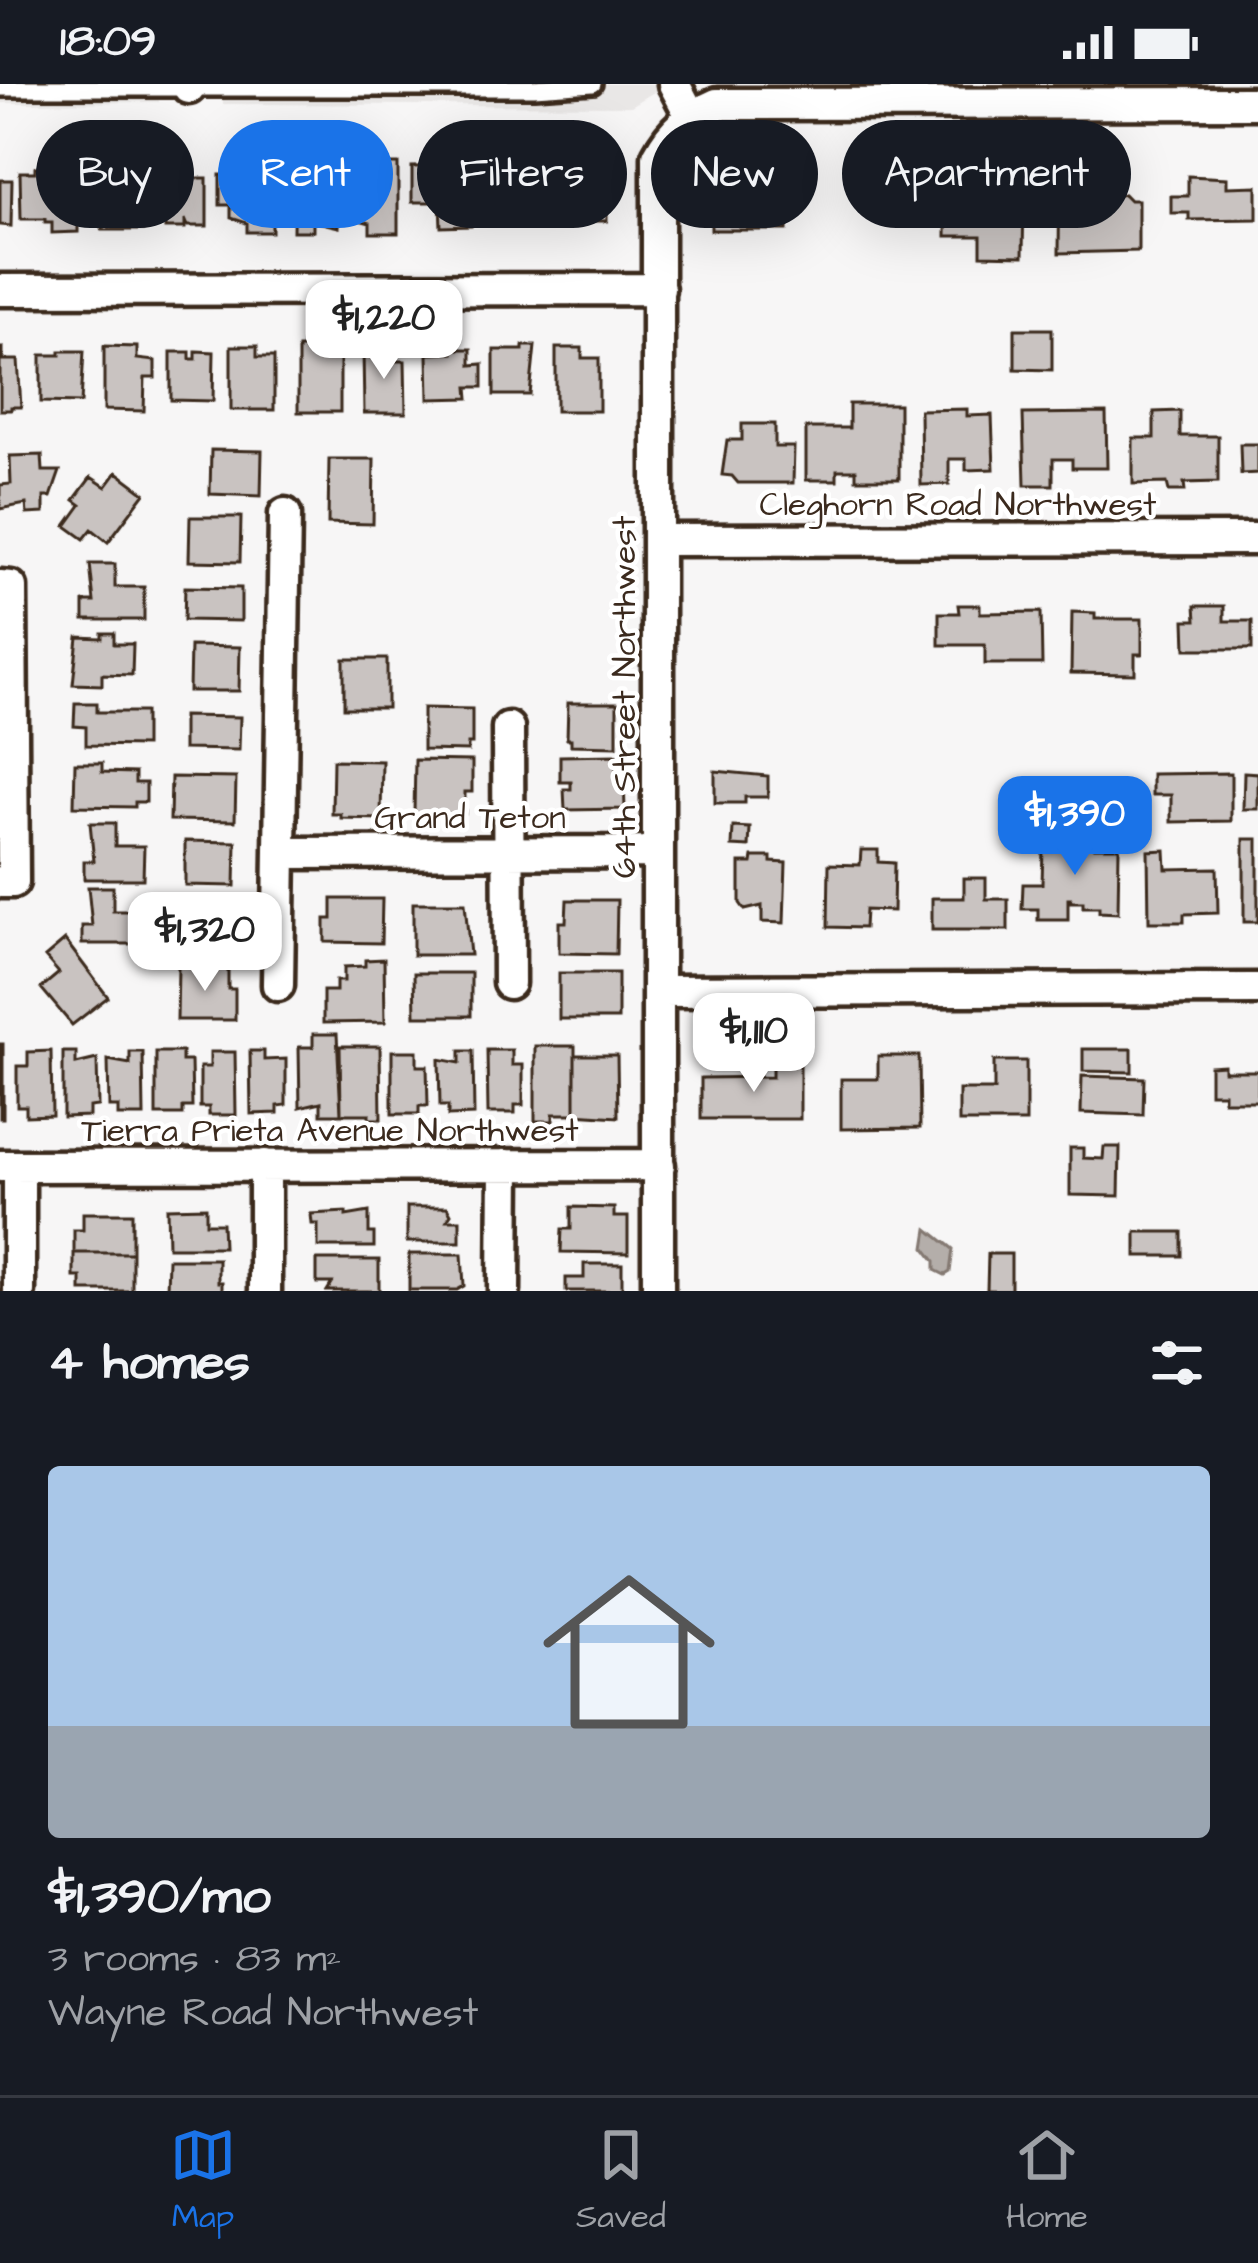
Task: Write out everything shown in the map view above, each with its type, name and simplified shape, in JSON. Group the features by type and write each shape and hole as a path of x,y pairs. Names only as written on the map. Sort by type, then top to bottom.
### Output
{"street":[{"path":"674,84 691,116 717,104 982,93 1258,103"},
{"name":"64th Street Northwest","path":"658,1291 658,156 671,132 691,116"},
{"path":"0,290 659,289"},
{"path":"278,986 281,853 300,595 285,514"},
{"name":"Cleghorn Road Northwest","path":"658,540 1258,538"},
{"path":"6,586 6,882"},
{"path":"508,728 509,983"},
{"name":"Grand Teton","path":"281,853 658,852"},
{"path":"659,991 1258,989"},
{"path":"265,1165 265,1291"},
{"name":"Tierra Prieta Avenue Northwest","path":"9,1166 659,1165"},
{"path":"9,1166 19,1291"},
{"path":"504,1291 505,1166"}],"lane":[{"path":"0,88 593,84"}],"shaded area":[{"path":"0,84 158,84 159,102 0,103"},
{"path":"223,84 667,84 631,106 223,104"},
{"path":"928,1229 953,1249 950,1272 945,1275 935,1270 935,1261 925,1248"}],"building":[{"path":"393,164 398,164 398,233 370,233 370,228 393,228"},
{"path":"36,167 36,219 21,219 20,172 35,172"},
{"path":"412,167 417,167 417,202 412,202"},
{"path":"1188,176 1227,178 1227,187 1257,186 1257,219 1189,220 1189,213 1171,213 1171,196 1188,196"},
{"path":"194,178 207,178 207,226 194,226"},
{"path":"0,180 12,180 11,226 0,225"},
{"path":"1131,200 1138,200 1138,251 1059,253 1059,228 1131,228"},
{"path":"52,228 78,228 78,232 52,233"},
{"path":"247,228 272,228 272,232 247,232"},
{"path":"711,228 787,228 787,230"},
{"path":"946,228 1023,228 1023,256 981,255 981,236 946,236"},
{"path":"1015,329 1052,329 1052,370 1015,369"},
{"path":"104,346 137,347 137,359 155,361 155,378 145,378 144,411 104,410"},
{"path":"231,346 257,346 257,357 274,357 274,410 231,410"},
{"path":"523,346 535,346 530,395 494,395 494,350 523,350"},
{"path":"0,348 3,360 18,360 21,407 11,410 0,410"},
{"path":"298,348 323,348 323,358 340,358 340,412 298,412"},
{"path":"556,348 582,348 582,358 599,358 599,411 556,411"},
{"path":"363,349 393,349 393,361 405,361 406,413 364,413"},
{"path":"453,349 471,349 471,365 483,364 483,387 468,387 469,398 429,399 428,354 453,353"},
{"path":"60,351 84,351 81,403 41,402 41,355 60,355"},
{"path":"196,351 214,352 213,401 171,400 171,352 190,352 190,359 196,359"},
{"path":"849,404 899,404 899,479 856,479 856,470 837,470 837,480 806,480 806,428 849,428"},
{"path":"967,409 967,416 992,415 994,469 966,470 966,459 949,459 949,484 921,485 920,410"},
{"path":"1180,411 1180,436 1218,436 1218,482 1184,483 1185,491 1169,491 1167,483 1133,484 1133,438 1154,438 1154,412"},
{"path":"1106,413 1107,468 1072,468 1072,459 1053,459 1053,485 1025,485 1023,414"},
{"path":"742,424 775,424 775,447 794,447 793,483 738,483 722,475 727,440 742,440"},
{"path":"1240,444 1258,444 1258,473 1241,474"},
{"path":"211,450 262,451 261,496 210,494"},
{"path":"42,455 43,471 60,471 51,497 44,497 44,513 27,514 26,504 0,509 0,485 11,484 10,456"},
{"path":"329,459 374,459 373,524 328,523"},
{"path":"117,472 145,493 108,542 92,529 84,539 66,526 81,505 74,500 91,477 106,487"},
{"path":"190,517 241,517 240,562 189,561"},
{"path":"90,564 115,564 115,587 144,587 144,620 84,620 84,602 94,602"},
{"path":"185,587 241,588 241,621 184,620"},
{"path":"958,605 980,605 980,613 1041,612 1042,664 985,664 985,645 939,645 939,613 959,613"},
{"path":"1195,606 1224,606 1224,621 1252,621 1252,649 1186,649 1185,620 1196,620"},
{"path":"1072,612 1095,613 1095,619 1142,619 1142,654 1135,654 1135,674 1071,673"},
{"path":"102,633 114,633 114,644 133,644 132,675 102,674 102,685 73,684 78,637 102,638"},
{"path":"190,646 240,647 239,691 189,691"},
{"path":"344,659 387,659 387,708 344,708"},
{"path":"75,703 97,703 97,712 145,712 145,746 86,745 86,727 74,726"},
{"path":"568,703 617,703 617,746 571,745"},
{"path":"423,708 472,709 468,751 423,750"},
{"path":"183,716 240,717 239,750 183,749"},
{"path":"616,755 616,781 624,781 625,809 565,810 564,789 571,789 571,782 560,782 560,756"},
{"path":"333,760 382,761 381,819 332,814"},
{"path":"415,760 472,761 472,792 465,792 465,814 414,814"},
{"path":"75,763 102,763 102,772 135,773 135,783 146,783 146,802 135,802 135,807 74,806"},
{"path":"715,771 768,776 768,797 715,803"},
{"path":"1244,772 1258,773 1258,809 1243,809"},
{"path":"1231,773 1231,821 1171,822 1171,795 1152,795 1152,774"},
{"path":"171,777 236,778 235,821 170,820"},
{"path":"90,823 115,823 115,846 144,846 143,879 84,879 84,861 94,861"},
{"path":"733,827 750,828 749,847 732,846"},
{"path":"1053,834 1094,835 1094,847 1119,847 1118,913 1099,912 1099,907 1083,907 1083,902 1071,899 1068,920 1038,920 1038,909 1022,909 1023,884 1042,884 1043,848 1053,848"},
{"path":"1244,839 1258,839 1258,922 1244,922"},
{"path":"185,841 236,842 235,886 185,885"},
{"path":"861,850 878,850 878,862 894,863 893,911 865,910 864,928 828,927 829,864 860,865"},
{"path":"1165,850 1166,869 1217,868 1218,913 1184,914 1184,922 1149,922 1148,851"},
{"path":"753,857 786,863 784,923 762,922 762,906 745,910 740,903 740,863 752,863"},
{"path":"964,878 986,878 986,899 1008,899 1008,930 932,930 932,898 964,898"},
{"path":"88,887 113,887 113,911 142,911 142,944 82,944 82,926 92,926"},
{"path":"332,899 382,899 381,943 325,942 325,919 332,919"},
{"path":"567,900 617,900 616,954 559,953 559,922 566,922"},
{"path":"413,903 465,903 470,955 413,955"},
{"path":"184,906 234,907 233,951 183,950"},
{"path":"65,940 108,997 72,1025 41,988 59,973 45,957"},
{"path":"384,959 385,1022 323,1023 323,991 336,991 336,981 344,981 344,967"},
{"path":"178,966 228,966 228,989 235,989 235,1020 177,1020"},
{"path":"414,973 471,973 471,1016 415,1016"},
{"path":"559,973 618,973 618,1019 559,1019"},
{"path":"313,1034 337,1034 341,1114 321,1114 321,1102 300,1107 299,1047 313,1047"},
{"path":"3,1044 3,1118 0,1118"},
{"path":"340,1046 380,1046 381,1119 341,1114"},
{"path":"535,1046 575,1046 575,1114 553,1114 553,1121 535,1121"},
{"path":"1083,1049 1132,1049 1132,1072 1083,1071"},
{"path":"487,1050 512,1050 512,1065 523,1065 523,1105 515,1105 515,1113 488,1113"},
{"path":"51,1051 52,1115 26,1116 26,1106 17,1106 17,1066 28,1066 28,1052"},
{"path":"250,1051 264,1051 264,1060 286,1059 286,1105 278,1106 278,1113 251,1114"},
{"path":"392,1051 417,1051 417,1066 427,1066 428,1106 419,1106 419,1114 392,1114"},
{"path":"460,1051 473,1051 474,1115 448,1116 448,1106 440,1106 439,1059 460,1063"},
{"path":"63,1052 76,1052 76,1064 97,1059 98,1106 89,1107 89,1116 63,1117"},
{"path":"130,1052 143,1052 144,1116 118,1116 118,1107 109,1107 108,1060 130,1064"},
{"path":"156,1052 182,1052 182,1061 191,1061 192,1107 183,1107 183,1115 156,1115"},
{"path":"210,1052 235,1052 236,1115 209,1115 209,1107 200,1107 200,1067 210,1067"},
{"path":"575,1055 617,1055 618,1117 575,1114"},
{"path":"878,1056 919,1056 920,1128 841,1129 841,1079 878,1079"},
{"path":"772,1061 800,1061 800,1119 701,1119 701,1078 772,1077"},
{"path":"994,1061 1026,1061 1026,1122 959,1122 959,1090 994,1090"},
{"path":"1224,1065 1224,1071 1258,1071 1258,1101 1224,1101 1224,1093 1210,1093 1210,1066"},
{"path":"1082,1076 1144,1078 1143,1115 1081,1113"},
{"path":"1104,1147 1120,1147 1119,1196 1070,1195 1070,1148 1083,1148 1083,1158 1103,1159"},
{"path":"206,1207 206,1223 222,1223 223,1247 168,1247 167,1208"},
{"path":"407,1207 447,1207 451,1214 447,1220 460,1220 460,1242 407,1242"},
{"path":"571,1207 614,1208 614,1217 628,1217 628,1253 561,1252 562,1229 571,1229"},
{"path":"346,1212 346,1216 369,1212 374,1247 318,1247 318,1224 312,1224 311,1214"},
{"path":"83,1213 132,1213 132,1253 74,1253 74,1230 83,1230"},
{"path":"1136,1232 1182,1232 1182,1256 1136,1256"},
{"path":"74,1253 132,1253 132,1291 81,1291 81,1277 74,1277"},
{"path":"409,1254 462,1254 464,1286 409,1290"},
{"path":"988,1254 1011,1254 1011,1290 987,1290"},
{"path":"168,1259 218,1259 222,1291 167,1291"},
{"path":"317,1260 379,1260 379,1291 327,1291 332,1283 317,1283"},
{"path":"584,1264 622,1264 622,1291 566,1291 566,1278 584,1278"}]}
